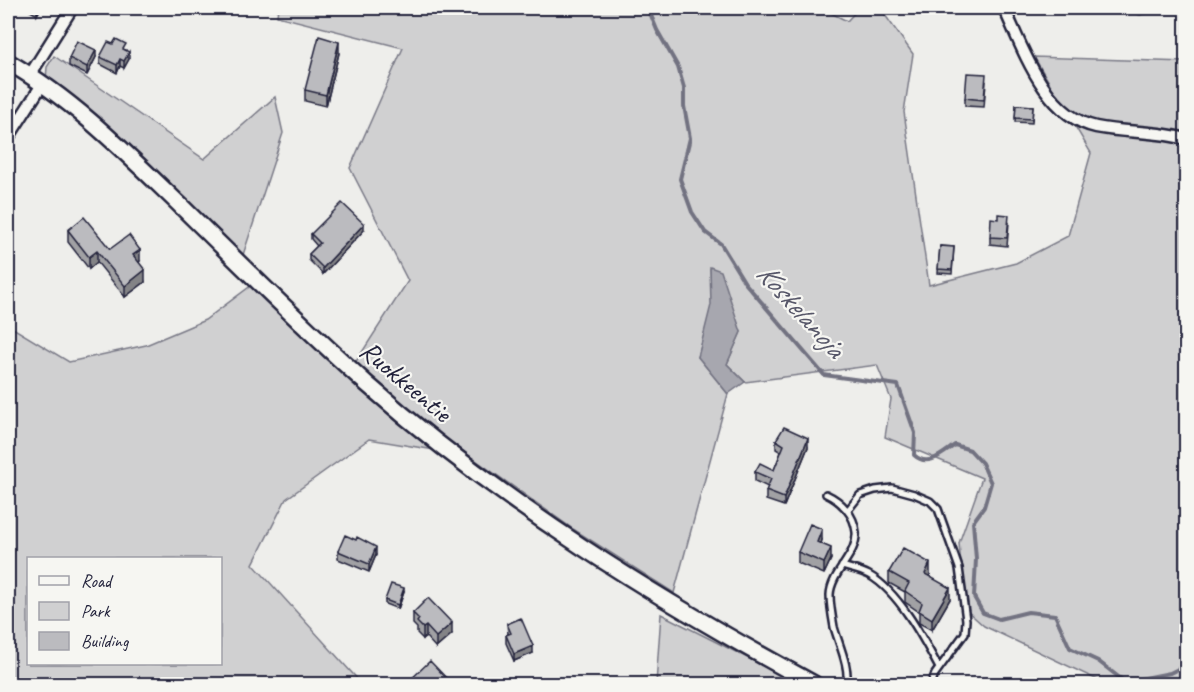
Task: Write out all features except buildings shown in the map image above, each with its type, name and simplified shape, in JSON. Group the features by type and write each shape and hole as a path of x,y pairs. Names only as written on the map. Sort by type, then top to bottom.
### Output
{"street":[{"path":"8,138 72,8"},
{"path":"1004,8 1030,65 1057,105 1073,118 1094,127 1186,139"},
{"name":"Ruokkeentie","path":"8,62 71,104 367,384 422,430 548,525 625,576 814,684"}],"lane":[{"path":"848,510 860,495 892,488 930,501 938,509 959,568 966,620 965,633 939,668 932,684"},
{"path":"826,494 835,498 848,510 855,523 855,542 830,591 834,624 847,672 846,684"},
{"path":"842,566 870,576 884,588 915,626 939,668"}],"green space":[{"path":"278,8 821,8 847,21 859,8 880,8 913,54 904,112 929,285 1016,263 1068,236 1091,153 1034,57 1186,62 1186,684 1106,684 984,626 965,609 959,543 982,478 885,437 891,399 877,365 745,382 727,364 741,332 732,309 710,268 712,305 698,357 728,394 674,593 573,529 439,434 355,363 408,281 350,168 403,48 277,16"},
{"path":"1123,8 1166,8 1140,15"},
{"path":"54,56 204,159 275,97 283,133 243,255 117,135 46,80 47,67"},
{"path":"252,285 435,450 369,439 286,499 253,564 362,684 8,684 8,325 69,362 146,345 205,320"},
{"path":"661,614 799,684 656,684"}],"shaded area":[{"path":"710,267 721,271 741,332 727,364 745,382 728,394 698,357 711,305"}],"waterway":[{"name":"Koskelanoja","path":"648,8 657,30 678,67 684,88 684,106 690,138 680,179 692,212 705,232 721,244 745,283 824,375 898,385 915,433 914,455 919,459 930,460 955,445 970,450 982,463 991,483 984,507 973,522 976,559 974,597 983,613 999,619 1028,612 1055,615 1070,648 1098,661 1125,682 1170,673 1186,665"}]}
